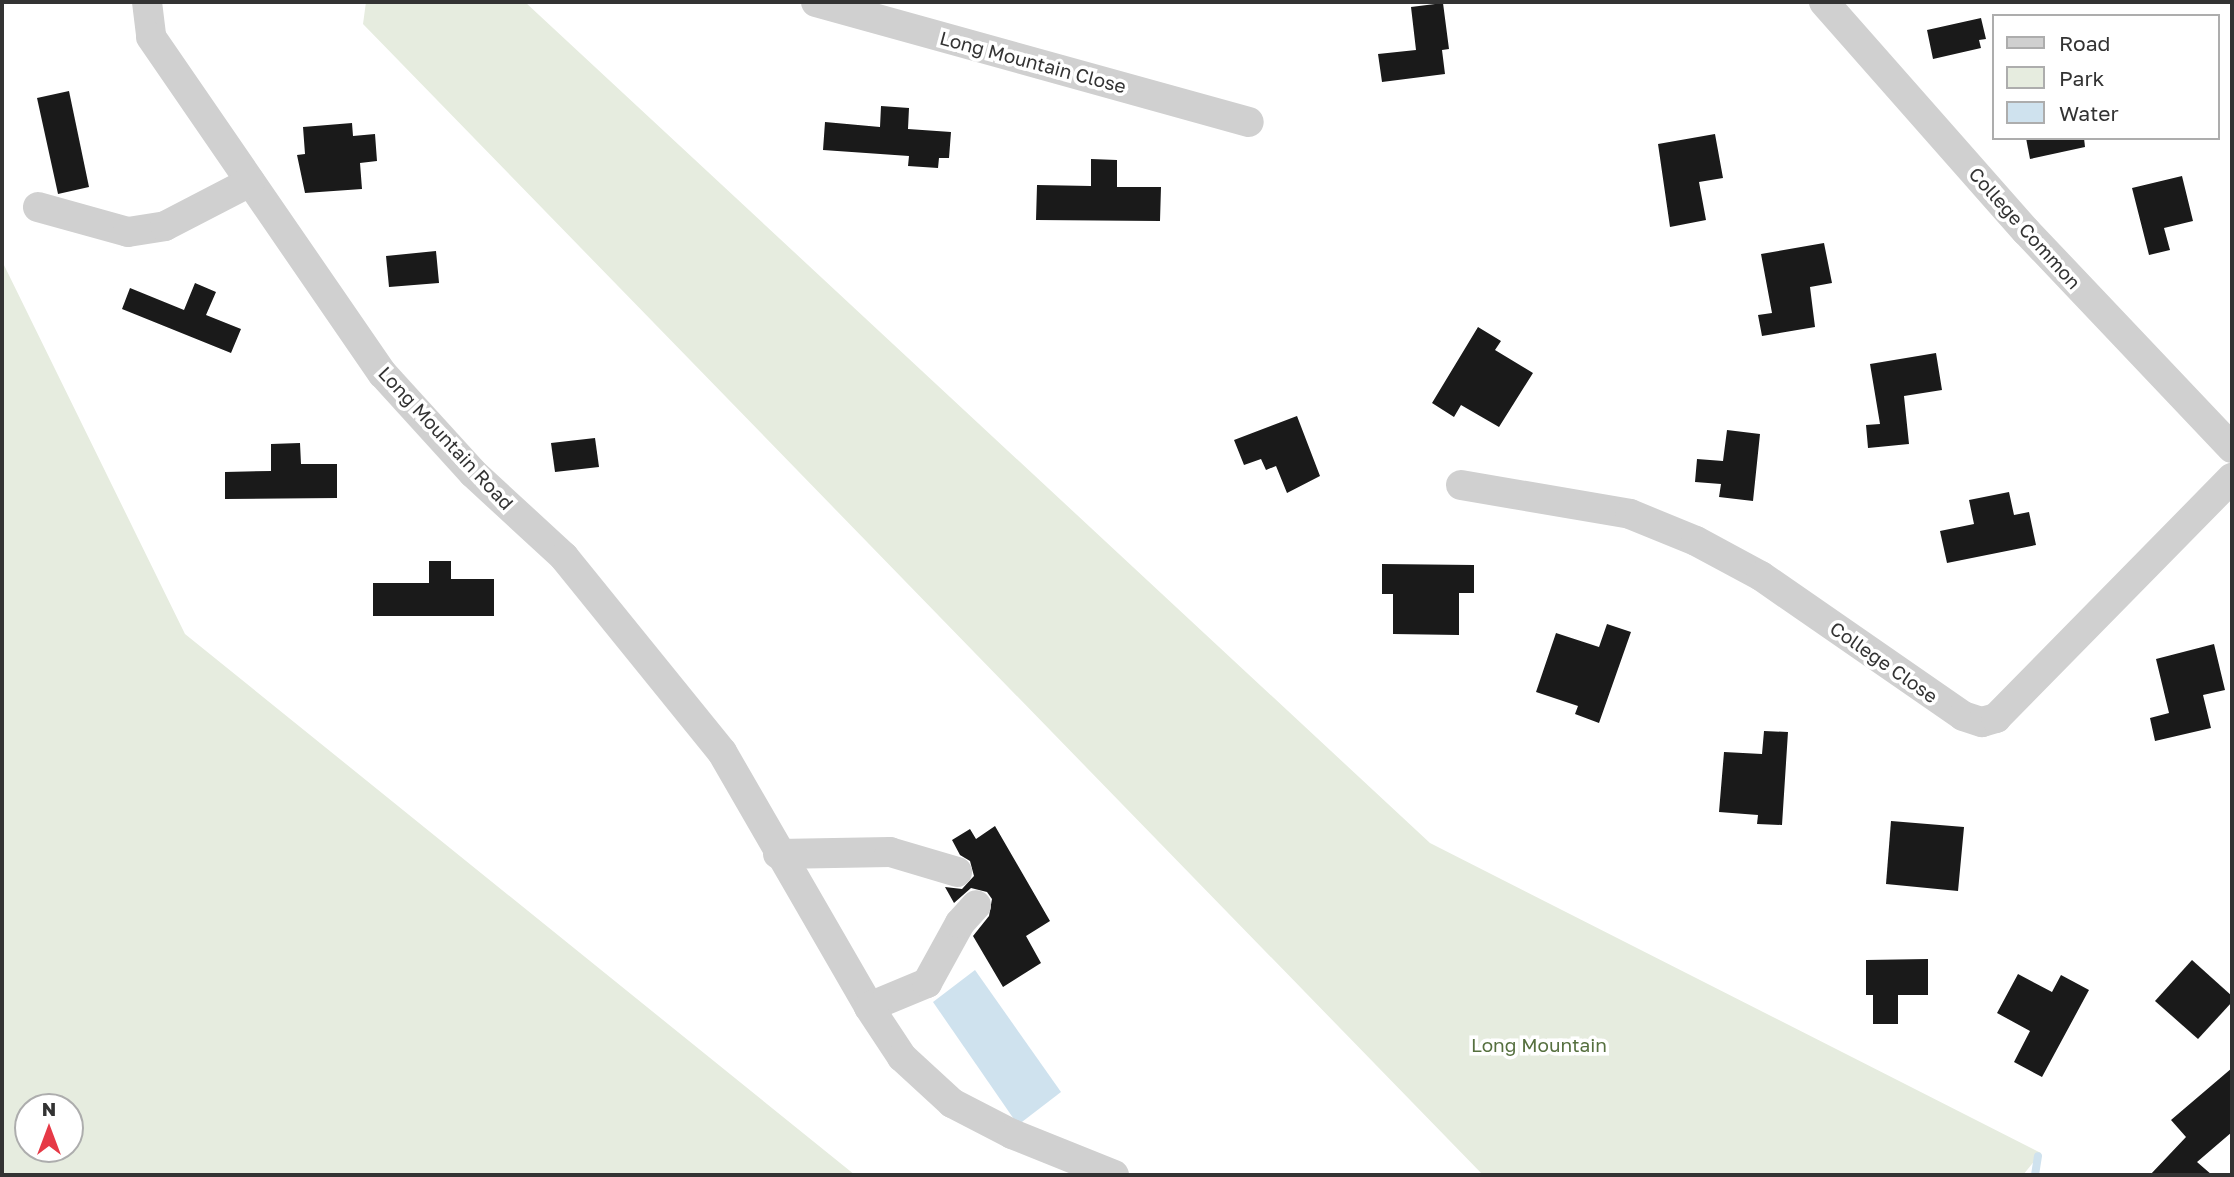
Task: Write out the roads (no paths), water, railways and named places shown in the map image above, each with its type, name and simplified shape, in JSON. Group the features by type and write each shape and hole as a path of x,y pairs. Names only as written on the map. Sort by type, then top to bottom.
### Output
{"street":[{"name":"Long Mountain Road","path":"147,2 151,37 383,374 473,473 564,557 722,752 778,854 902,1057 952,1103 1012,1134 1114,1175"},
{"name":"Long Mountain Close","path":"816,2 1249,122"},
{"name":"College Common","path":"1824,2 2026,231 2232,448"},
{"path":"38,207 128,232 165,226 250,182"},
{"name":"College Close","path":"1461,485 1630,514 1696,541 1761,576 1964,716 1982,722 1996,718 2232,478"},
{"path":"778,854 890,852 957,872"},
{"path":"869,1007 927,983 960,923 976,905"}],"water":[{"path":"975,970 1061,1092 1018,1125 933,1002"}],"waterway":[{"path":"2035,1175 2038,1156"}],"park label":[{"name":"Long Mountain","path":"1539,1045"}]}
